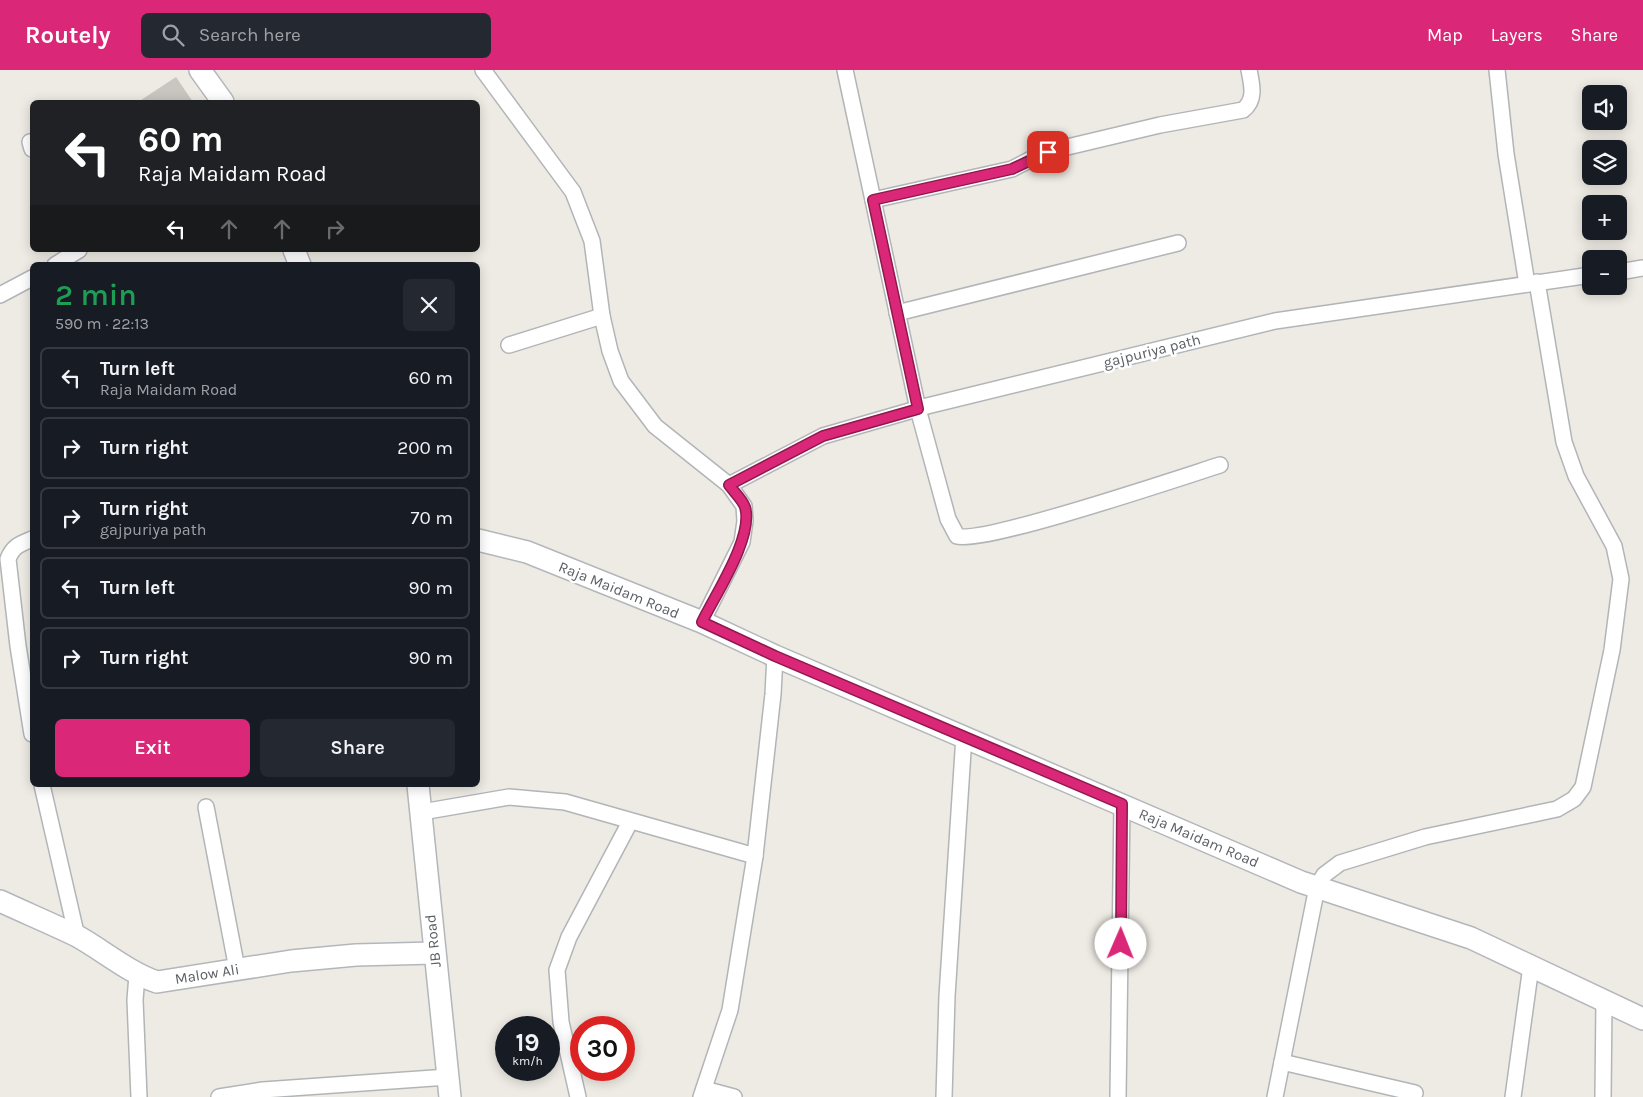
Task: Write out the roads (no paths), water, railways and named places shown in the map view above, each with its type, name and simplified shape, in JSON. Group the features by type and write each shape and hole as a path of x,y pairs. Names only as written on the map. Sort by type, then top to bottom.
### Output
{"street":[{"path":"200,70 222,100"},
{"path":"484,70 573,192 592,241 602,316 610,351 621,381 655,426 729,485 744,506 745,521 742,542 702,622"},
{"path":"845,70 918,409 948,520 951,529 957,536 962,538 1019,526 1220,465"},
{"path":"873,200 1012,169 1035,157 1059,149 1160,125 1242,110 1248,105 1252,97 1253,86 1249,70"},
{"path":"1275,1097 1317,887 1324,875 1340,863 1425,837 1557,809 1574,800 1583,787 1612,650 1621,579 1614,546 1576,476 1564,442 1506,154 1497,70"},
{"path":"897,313 1178,243"},
{"path":"60,262 75,252"},
{"path":"1627,271 1643,268"},
{"name":"gajpuriya path","path":"729,485 823,436 918,409 1274,321 1582,276"},
{"path":"0,294 30,279"},
{"path":"509,345 602,316"},
{"path":"30,540 11,550 8,560 18,646 30,721"},
{"name":"Raja Maidam Road","path":"480,540 527,552 702,622 775,656 1317,887 1472,938 1643,1019"},
{"path":"734,1097 703,1093 730,1010 755,856 773,694 775,656"},
{"path":"944,1097 948,986 964,736"},
{"path":"42,787 78,937"},
{"name":"JB Road","path":"418,787 449,1087"},
{"path":"422,812 509,797 566,802 630,822 755,856"},
{"path":"1118,1097 1122,804"},
{"path":"206,807 237,969"},
{"path":"578,1097 562,1022 557,970 569,936 630,822"},
{"name":"Malow Ali","path":"0,901 78,937 127,966 138,975 157,982 291,961 356,955 434,953"},
{"path":"1513,1097 1531,966"},
{"path":"138,975 135,1000 139,1097"},
{"path":"1603,1097 1604,1001"},
{"path":"1282,1062 1415,1093"},
{"path":"219,1097 263,1090 449,1087"}]}
